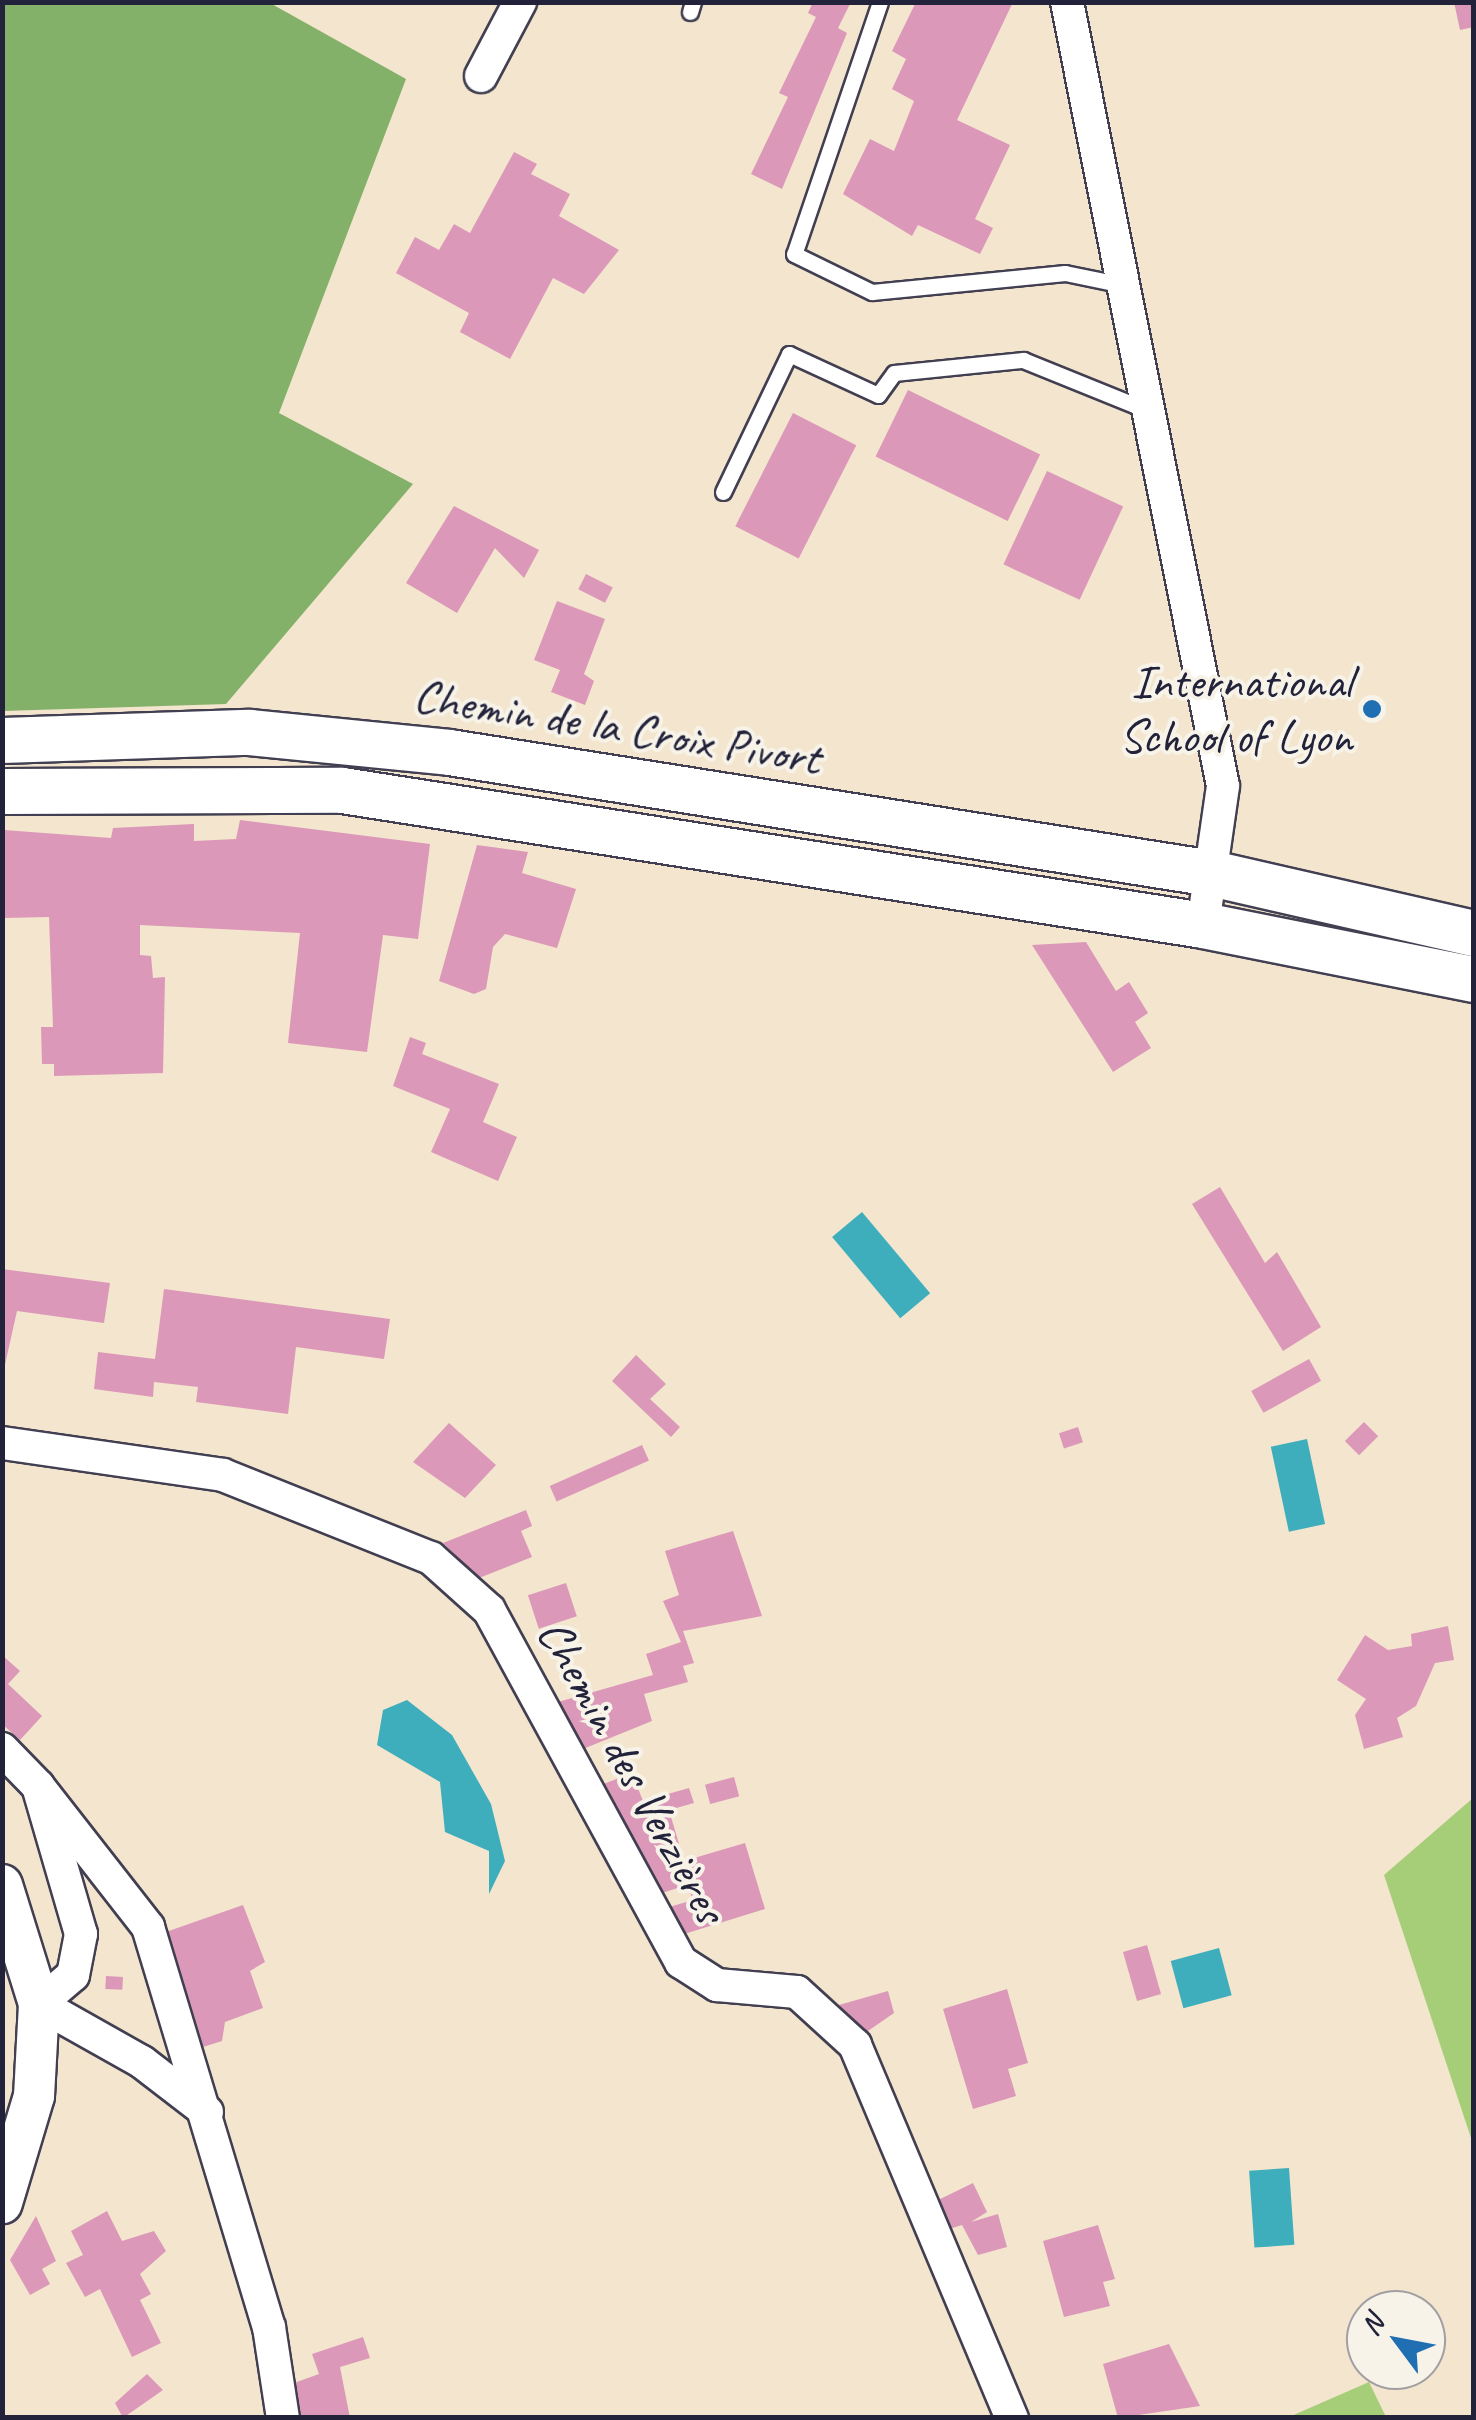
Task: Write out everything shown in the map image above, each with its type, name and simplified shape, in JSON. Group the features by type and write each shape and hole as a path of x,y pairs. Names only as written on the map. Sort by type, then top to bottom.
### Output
{"main road":[{"name":"Chemin de la Croix Pivort","path":"2,740 317,736 1211,873 1474,932"},
{"path":"2,791 342,790 1203,925 1474,979"}],"street":[{"path":"481,76 520,2"},
{"path":"1067,2 1156,414 1223,786 1203,925"},
{"name":"Chemin des Verzières","path":"2,1443 223,1475 431,1558 489,1610 681,1962 717,1984 796,1992 855,2046 1012,2418"},
{"path":"2,1749 38,1786 148,1927 270,2327 282,2418"},
{"path":"38,1786 81,1934 73,1975 39,2004"},
{"path":"2,1885 39,2004 34,2096 2,2203"},
{"path":"39,2004 142,2062 207,2112"}],"lane":[{"path":"880,2 794,254 872,292 1066,273 1128,286"},
{"path":"723,492 789,354 878,395 894,373 1023,360 1156,414"}],"green space":[{"path":"2,3 270,3 406,79 279,413 413,484 226,704 3,711"},
{"path":"1473,1798 1473,2144 1384,1875"},
{"path":"1351,2390 1373,2390 1386,2417 1289,2417"}],"water":[{"path":"862,1212 930,1293 900,1318 832,1237"},
{"path":"1307,1439 1325,1524 1289,1532 1271,1447"},
{"path":"407,1700 452,1735 491,1804 505,1861 489,1894 489,1851 445,1832 440,1782 377,1745 383,1710"},
{"path":"1219,1948 1232,1995 1183,2008 1171,1961"},
{"path":"1289,2168 1294,2245 1254,2248 1249,2171"}],"building":[{"path":"813,2 851,2 838,28 847,33 782,189 751,174 788,97 779,93 816,17 808,13"},
{"path":"916,2 1013,2 957,120 1010,145 975,219 993,228 980,254 918,225 912,236 843,194 870,139 894,151 914,101 892,89 906,59 892,51"},
{"path":"1454,2 1474,2 1474,27 1460,30"},
{"path":"514,152 537,164 531,174 570,194 559,216 619,250 584,294 553,278 510,359 460,332 469,313 396,273 415,237 439,250 454,224 470,233"},
{"path":"908,390 1040,454 1008,521 876,457"},
{"path":"793,413 856,445 799,558 735,526"},
{"path":"1047,471 1123,506 1080,600 1003,564"},
{"path":"454,506 539,550 524,578 495,548 457,613 406,583"},
{"path":"586,574 613,588 605,603 578,589"},
{"path":"557,601 605,619 584,674 594,681 585,705 551,692 560,670 534,660"},
{"path":"240,820 430,844 418,939 383,935 367,1052 288,1043 300,933 140,925 140,955 151,956 153,978 165,977 163,1073 54,1076 54,1064 42,1064 41,1027 53,1027 49,917 3,918 4,830 111,838 113,828 194,824 194,841 236,839"},
{"path":"477,845 528,852 522,873 576,889 557,948 505,934 493,947 486,989 474,994 439,981"},
{"path":"1086,942 1116,991 1129,982 1148,1013 1135,1022 1151,1048 1113,1072 1032,945"},
{"path":"410,1037 426,1043 422,1054 499,1084 483,1122 517,1137 498,1181 431,1152 450,1109 393,1086"},
{"path":"1220,1187 1265,1263 1277,1252 1321,1327 1283,1351 1192,1204"},
{"path":"2,1269 110,1283 104,1323 17,1311 2,1378"},
{"path":"164,1289 390,1319 384,1359 296,1347 288,1414 196,1402 198,1387 154,1382 153,1397 94,1389 98,1352 155,1359"},
{"path":"636,1355 666,1384 650,1399 680,1427 671,1437 612,1381"},
{"path":"1309,1359 1321,1381 1263,1413 1251,1391"},
{"path":"1364,1422 1378,1436 1359,1455 1345,1441"},
{"path":"449,1423 496,1465 465,1498 413,1462"},
{"path":"1078,1427 1083,1442 1064,1448 1059,1433"},
{"path":"642,1445 649,1461 557,1502 550,1486"},
{"path":"526,1510 532,1526 521,1531 532,1557 479,1578 443,1543"},
{"path":"733,1531 762,1616 683,1631 694,1663 683,1666 688,1682 644,1694 652,1721 583,1749 558,1702 653,1675 646,1654 681,1642 663,1601 679,1595 665,1551"},
{"path":"566,1583 577,1616 539,1629 528,1595"},
{"path":"1448,1626 1454,1660 1435,1663 1416,1706 1397,1718 1403,1737 1364,1749 1355,1715 1366,1699 1337,1680 1365,1635 1388,1650 1412,1646 1411,1634"},
{"path":"2,1655 20,1671 8,1684 42,1716 20,1740 2,1724"},
{"path":"632,1773 643,1801 689,1788 694,1803 669,1810 684,1861 745,1843 765,1909 681,1935 666,1908 693,1900 687,1885 659,1894 601,1785"},
{"path":"734,1777 739,1796 710,1804 705,1785"},
{"path":"243,1905 265,1962 250,1971 263,2008 225,2022 222,2041 203,2047 163,1933"},
{"path":"1147,1945 1161,1994 1137,2001 1123,1952"},
{"path":"106,1976 123,1977 122,1990 105,1989"},
{"path":"1007,1989 1028,2063 1008,2069 1016,2096 973,2109 943,2009"},
{"path":"888,1991 894,2013 865,2033 839,2005"},
{"path":"973,2183 987,2212 971,2222 998,2214 1007,2247 978,2255 962,2225 946,2230 934,2202"},
{"path":"107,2211 122,2241 154,2231 166,2251 140,2274 151,2294 140,2300 161,2343 132,2357 100,2289 85,2297 66,2263 83,2255 71,2231"},
{"path":"36,2216 56,2261 42,2269 50,2284 30,2295 10,2260"},
{"path":"1098,2225 1115,2279 1103,2282 1110,2306 1064,2317 1043,2241"},
{"path":"363,2337 370,2358 340,2367 350,2418 299,2418 294,2383 319,2374 312,2354"},
{"path":"1169,2344 1200,2406 1118,2418 1103,2364"},
{"path":"147,2374 163,2390 123,2418 115,2403"}],"place":[{"name":"International School of Lyon","path":"1372,709"}]}
